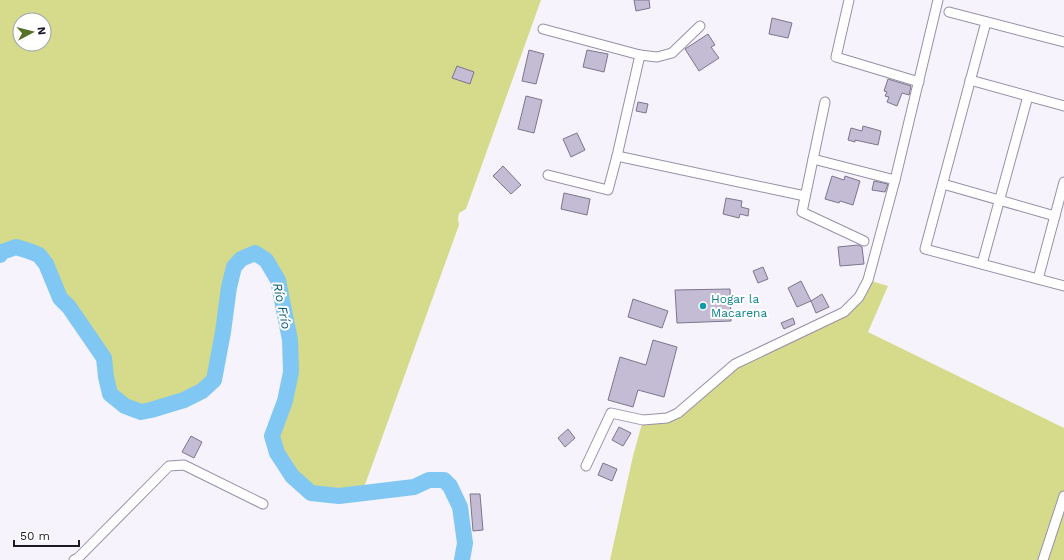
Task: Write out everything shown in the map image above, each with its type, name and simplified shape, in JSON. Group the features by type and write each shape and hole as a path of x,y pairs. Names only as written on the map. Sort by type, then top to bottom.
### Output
{"street":[{"path":"849,0 836,57 919,82"},
{"path":"586,466 611,413 643,420 668,418 678,414 735,364 844,312 858,297 868,280 895,180 938,0"},
{"path":"949,12 1064,42"},
{"path":"986,22 926,249 1064,286"},
{"path":"543,29 640,55 657,57 672,53 700,26"},
{"path":"548,175 608,190 640,55"},
{"path":"970,80 1064,106"},
{"path":"982,264 1028,96"},
{"path":"825,102 804,196 802,212 864,241"},
{"path":"617,156 804,196"},
{"path":"813,159 895,180"},
{"path":"1038,279 1055,216 1063,193 1064,182"},
{"path":"943,184 1055,216"},
{"path":"74,560 78,558 168,466 184,465 263,504"},
{"path":"1043,560 1064,496"}],"green space":[{"path":"0,0 541,0 466,209 459,213 459,225 362,493 339,496 311,493 292,476 277,453 272,436 285,401 291,372 290,340 278,280 266,260 256,253 241,259 234,267 229,287 223,332 214,380 202,391 184,400 141,412 125,406 110,394 104,358 69,307 60,298 46,264 39,255 16,247 2,252 0,255"},
{"path":"868,280 888,286 868,332 1064,428 1064,560 610,560 633,456 643,420 667,418 735,364 844,312"}],"building":[{"path":"634,0 649,0 650,8 636,11"},
{"path":"772,18 792,23 788,38 769,34"},
{"path":"708,34 715,45 711,47 719,58 699,71 685,49"},
{"path":"529,50 544,54 536,84 522,81"},
{"path":"587,50 608,54 604,72 583,67"},
{"path":"457,66 474,72 470,84 452,78"},
{"path":"888,79 911,86 909,95 902,93 897,106 887,102 889,97 885,96 887,92 884,91"},
{"path":"526,96 542,100 534,133 518,129"},
{"path":"638,102 648,104 646,113 636,111"},
{"path":"863,126 881,131 878,145 848,140 851,128 862,131"},
{"path":"577,133 585,150 571,157 563,139"},
{"path":"503,166 521,185 511,194 493,176"},
{"path":"832,176 844,180 845,176 860,181 853,205 825,199"},
{"path":"874,181 888,184 885,192 872,190"},
{"path":"564,193 590,199 587,215 561,209"},
{"path":"726,198 742,201 741,207 749,209 748,216 740,214 739,218 723,214"},
{"path":"858,245 862,247 864,264 840,266 838,247"},
{"path":"763,267 768,279 758,283 753,271"},
{"path":"801,281 811,301 797,307 788,288"},
{"name":"Hogar la Macarena","path":"730,289 731,321 677,323 675,290"},
{"path":"822,294 829,307 816,313 811,301"},
{"path":"633,299 668,311 662,328 628,317"},
{"path":"793,318 795,324 784,329 781,323"},
{"path":"653,340 677,347 664,397 638,390 633,407 608,400 620,357 646,365"},
{"path":"619,427 631,433 623,446 612,440"},
{"path":"568,429 575,438 565,447 558,438"},
{"path":"191,436 202,442 194,458 182,452"},
{"path":"603,463 617,469 612,481 598,475"},
{"path":"470,494 480,494 483,530 473,531"}],"waterway":[{"name":"Río Frío","path":"0,255 2,252 16,247 39,255 46,264 60,298 69,307 104,358 110,394 125,406 141,412 184,400 202,391 214,380 223,332 229,287 234,267 241,259 255,253 266,260 278,280 290,340 291,372 285,401 272,436 277,453 292,476 311,493 339,496 414,487 429,480 444,480 450,486 460,507 465,543 462,560"}],"place":[{"name":"Hogar la Macarena","path":"703,306"}]}
